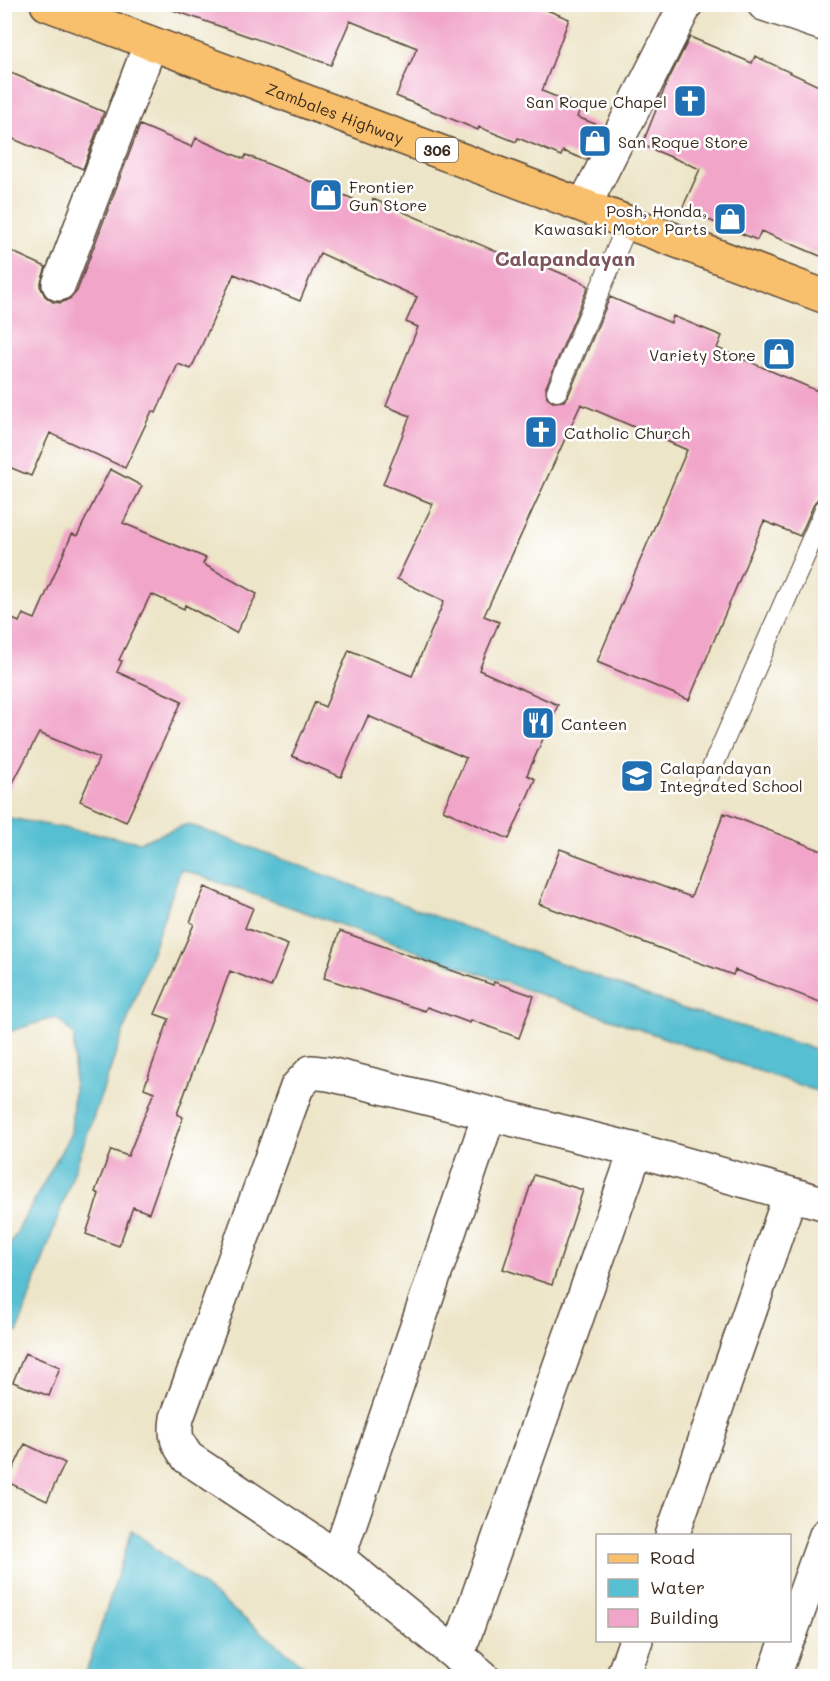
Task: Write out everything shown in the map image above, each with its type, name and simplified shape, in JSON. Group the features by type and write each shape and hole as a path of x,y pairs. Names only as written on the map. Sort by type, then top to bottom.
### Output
{"main road":[{"name":"Zambales Highway","path":"47,4 150,45 585,204 825,297"}],"street":[{"path":"585,204 686,4"},
{"path":"765,4 825,25"},
{"path":"59,284 150,45"},
{"path":"482,1677 338,1558 188,1458 176,1443 174,1435 177,1418 297,1087 311,1072 329,1074 489,1115 636,1149 825,1204"},
{"path":"338,1558 489,1115"},
{"path":"457,1656 636,1149"},
{"path":"673,1534 790,1195"},
{"path":"791,1629 825,1535"},
{"path":"623,1677 636,1642"},
{"path":"774,1677 787,1642"}],"lane":[{"path":"557,391 629,221"},
{"path":"708,777 825,507"}],"water":[{"path":"4,817 140,842 188,824 681,1008 825,1052 825,1094 181,869 17,1333 5,1328 5,1254 71,1133 74,1035 56,1017 5,1033"},
{"path":"132,1530 317,1676 85,1676"}],"building":[{"path":"171,4 532,4 569,19 542,91 581,107 577,117 603,127 586,160 563,151 561,156 518,138 516,142 479,127 478,130 396,96 417,48 350,21 331,65 170,9"},
{"path":"690,37 752,63 755,56 825,89 825,258 761,231 757,240 682,209 700,169 642,145 666,85"},
{"path":"4,70 104,112 83,169 4,135"},
{"path":"140,125 192,147 196,138 244,159 246,155 370,206 373,199 533,267 535,262 584,283 588,287 546,387 547,398 553,402 564,401 568,396 610,297 671,323 673,316 722,336 717,348 825,394 825,486 821,496 815,502 800,536 764,521 689,700 597,662 687,450 581,404 484,616 499,622 479,670 558,705 527,775 535,779 509,839 443,810 466,758 368,716 341,777 292,756 315,702 325,707 349,650 412,676 444,601 397,579 433,504 383,484 410,416 386,406 418,327 406,322 417,297 320,253 300,301 234,274 191,369 178,364 156,413 152,411 125,468 50,433 31,476 4,465 4,248 46,267 40,286 45,296 53,302 61,303 71,298 77,291"},
{"path":"110,469 142,486 123,523 206,558 203,564 257,594 236,633 185,605 184,609 151,594 119,660 122,661 117,672 182,701 126,822 80,801 99,758 39,733 4,800 4,615 19,622 23,614 35,619 72,534 77,536"},
{"path":"724,813 825,852 825,1004 735,970 733,975 539,904 560,849 691,897"},
{"path":"205,887 253,908 245,928 288,945 271,987 230,971 177,1114 183,1117 149,1213 133,1207 119,1246 86,1234 99,1194 95,1192 111,1150 128,1156 154,1092 144,1088 169,1019 155,1014 194,924 190,922"},
{"path":"340,931 493,985 494,982 534,996 519,1038 471,1020 470,1023 427,1007 425,1011 324,978"},
{"path":"534,1175 583,1190 552,1285 503,1269"},
{"path":"25,1353 60,1367 49,1396 13,1382"},
{"path":"25,1444 65,1463 47,1501 7,1482"}],"place":[{"name":"San Roque Chapel","path":"690,101"},
{"name":"San Roque Store","path":"595,141"},
{"name":"Frontier Gun Store","path":"326,195"},
{"name":"Posh, Honda, Kawasaki Motor Parts","path":"730,219"},
{"name":"Variety Store","path":"779,354"},
{"name":"Catholic Church","path":"541,432"},
{"name":"Canteen","path":"538,723"},
{"name":"Calapandayan Integrated School","path":"637,776"}],"district":[{"name":"Calapandayan","path":"565,258"}]}
